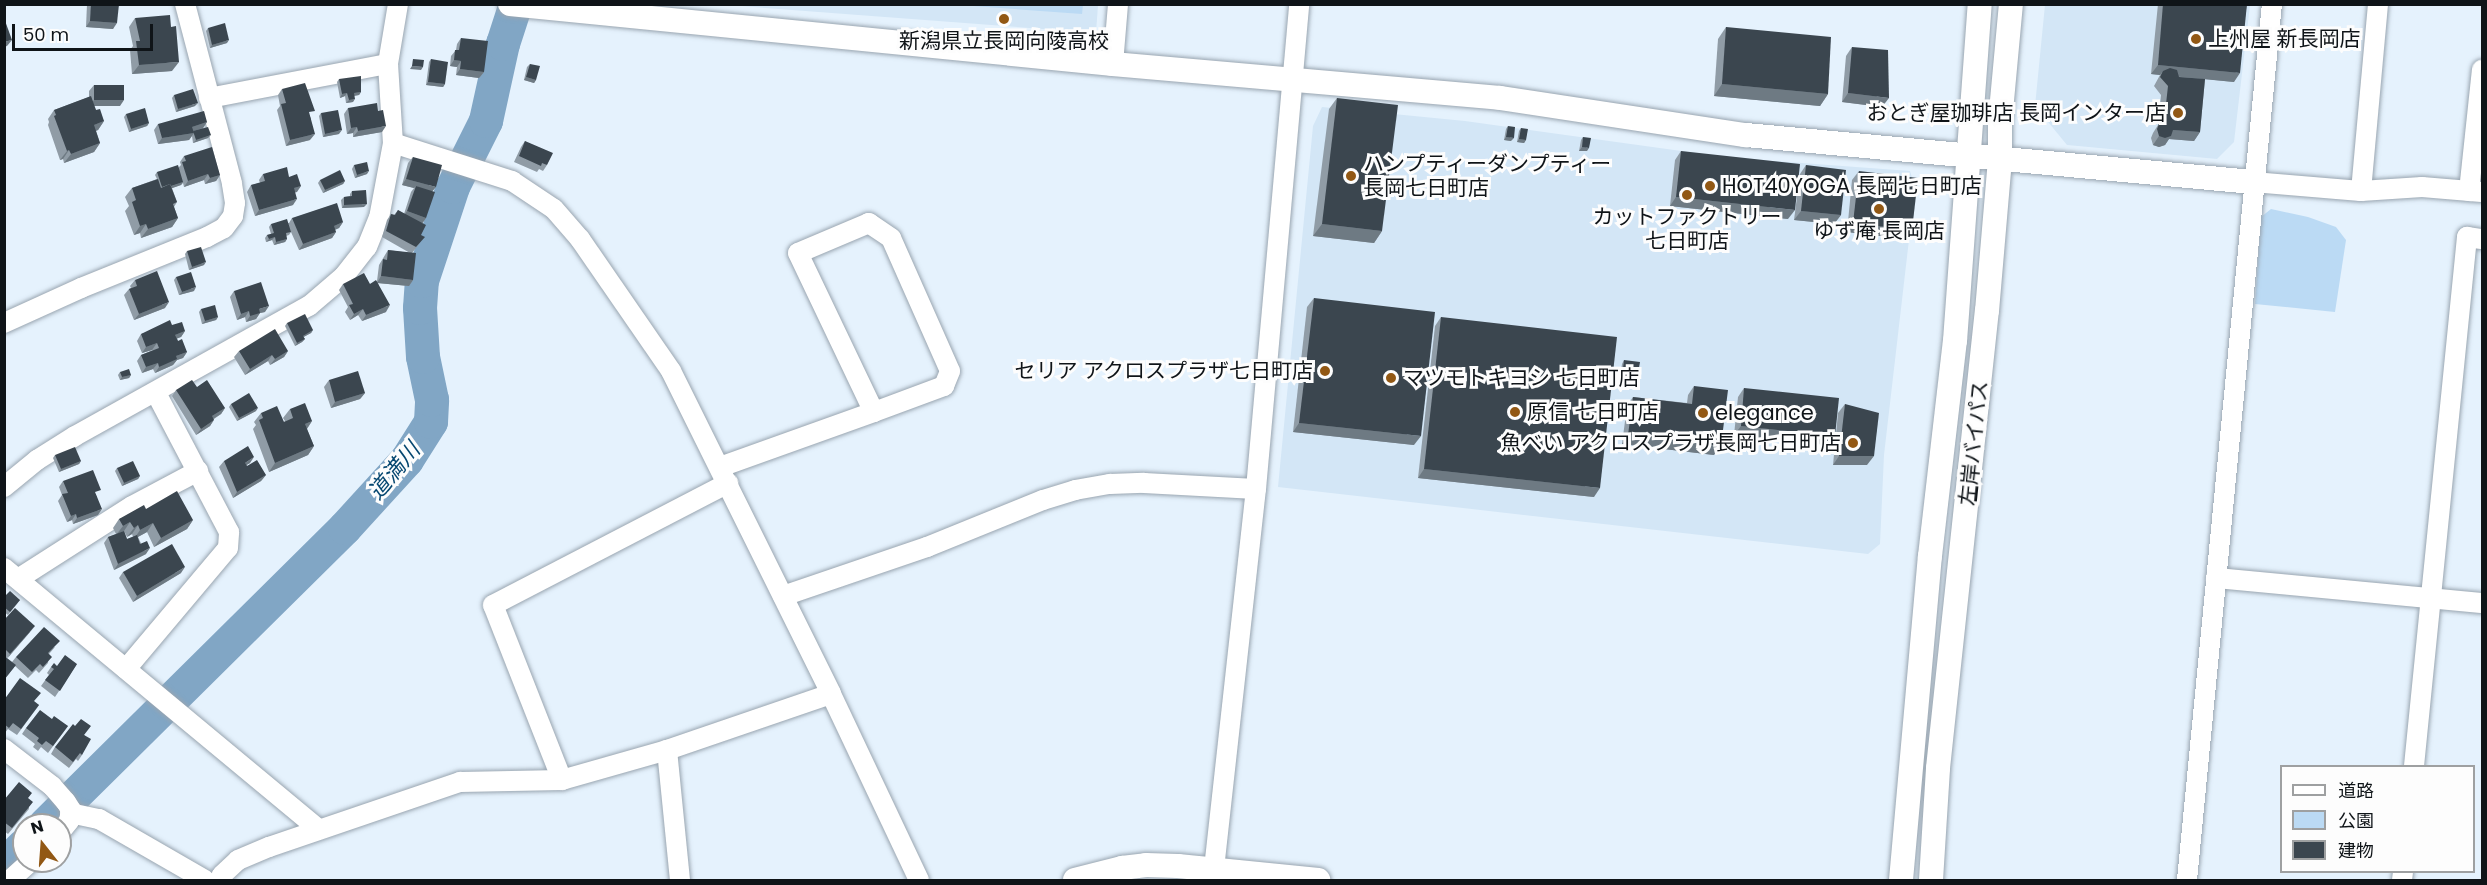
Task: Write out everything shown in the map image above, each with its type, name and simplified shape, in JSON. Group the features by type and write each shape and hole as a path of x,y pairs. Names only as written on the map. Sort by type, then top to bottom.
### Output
{"street":[{"path":"4,323 224,228 233,216 236,203 185,4"},
{"path":"4,487 37,460 309,306 344,276 367,247 379,218 393,143 388,64 398,4"},
{"path":"510,4 1113,64 1500,99 1746,135 2361,191 2422,187 2476,191 2482,70"},
{"path":"1113,64 1118,4"},
{"path":"1213,875 1256,489 1299,4"},
{"name":"左岸バイパス","path":"1901,880 1931,545 1955,341 1980,4"},
{"name":"左岸バイパス","path":"1930,880 1938,768 1962,560 2000,159 2000,122 2012,4"},
{"path":"2187,880 2272,4"},
{"path":"2361,191 2378,4"},
{"path":"209,98 388,64"},
{"path":"393,143 512,181 554,209 580,239 671,371 831,694 919,880"},
{"path":"562,780 493,605 724,475 874,412 944,386 950,371 891,238 869,223 798,254 874,412"},
{"path":"2414,765 2467,237 2482,239"},
{"path":"126,669 228,548 229,532 156,393"},
{"path":"198,471 11,573 318,829"},
{"path":"783,596 927,548 1043,500 1075,490 1110,484 1144,483 1256,489"},
{"path":"2216,578 2482,603"},
{"path":"220,880 222,875 238,860 318,829 460,782 562,780 667,750 831,694"},
{"path":"4,748 52,786 66,802 70,813"},
{"path":"667,750 680,880"},
{"path":"72,813 99,819 205,880"},
{"path":"1075,880 1122,868 1146,865 1213,875 1318,880"}],"shaded area":[{"name":"新潟県立長岡向陵高校","path":"727,5 1098,5 1096,33"},
{"path":"2045,5 2250,5 2234,142 2217,159 2067,145 2035,106"},
{"path":"1322,107 1465,121 1732,158 1910,171 1915,188 1884,455 1880,544 1868,554 1278,487 1313,126"}],"green space":[{"path":"959,5 1083,5 1082,14"},
{"path":"2271,209 2308,217 2336,227 2346,240 2335,312 2255,304 2261,217"}],"building":[{"path":"91,4 119,4 117,23 90,21"},
{"name":"上州屋 新長岡店","path":"2163,4 2247,4 2240,73 2158,65"},
{"path":"170,15 171,27 176,26 179,62 139,65 136,41 140,41 135,18"},
{"path":"4,18 12,40 4,42"},
{"path":"225,23 229,40 212,45 208,28"},
{"path":"1726,27 1831,37 1828,94 1722,84"},
{"path":"461,38 488,41 484,72 460,69 461,61 454,60 455,50 459,50"},
{"path":"1852,47 1888,50 1889,98 1848,93"},
{"path":"413,59 424,60 423,67 412,66"},
{"path":"431,59 448,62 445,84 428,82"},
{"path":"530,64 540,66 536,80 526,77"},
{"name":"おとぎ屋珈琲店 長岡インター店","path":"2170,68 2177,70 2179,77 2205,79 2200,132 2173,130 2171,136 2165,138 2159,136 2157,129 2159,124 2164,122 2168,86 2160,77 2163,71"},
{"path":"361,76 361,92 354,93 355,99 349,100 347,93 342,94 339,79"},
{"path":"305,83 315,111 309,112 315,134 290,140 281,104 286,103 282,89"},
{"path":"94,85 124,85 124,100 94,100"},
{"path":"193,89 198,103 178,109 174,95"},
{"path":"91,96 96,110 100,109 104,121 94,125 100,143 71,154 69,150 67,151 54,116 56,115 54,110"},
{"name":"ハンプティーダンプティー 長岡七日町店","path":"1337,98 1398,105 1382,231 1322,224"},
{"path":"377,103 378,111 383,110 386,126 358,131 357,127 351,128 348,108"},
{"path":"145,108 149,123 131,129 126,114"},
{"path":"338,110 342,130 325,134 321,113"},
{"path":"204,111 207,122 192,127 194,133 162,138 158,124"},
{"path":"1508,126 1515,127 1514,138 1506,137"},
{"path":"208,127 211,135 196,140 193,131"},
{"path":"1521,128 1528,129 1526,140 1519,139"},
{"path":"1583,137 1591,138 1589,148 1582,147"},
{"path":"525,141 553,153 547,165 542,163 541,166 519,156"},
{"path":"212,147 220,175 210,178 208,174 188,181 182,162 186,161 184,156"},
{"path":"1681,151 1800,164 1795,210 1676,197"},
{"path":"413,157 442,165 436,187 406,179"},
{"path":"367,162 369,171 357,175 354,165"},
{"path":"178,165 183,182 162,187 157,172"},
{"path":"1806,165 1846,170 1841,215 1801,211"},
{"path":"287,167 289,177 297,174 301,186 294,188 297,199 259,210 251,185 265,181 263,174"},
{"path":"340,170 345,181 325,190 320,180"},
{"name":"ゆず庵 長岡店","path":"1859,171 1918,178 1912,230 1853,223"},
{"path":"158,179 161,188 170,184 177,202 173,204 178,218 148,229 146,224 140,226 132,202 136,200 132,188"},
{"path":"416,186 435,192 426,218 407,211"},
{"path":"366,190 367,204 344,205 344,197 352,196 352,191"},
{"path":"337,203 343,222 334,226 336,232 303,244 292,218"},
{"path":"398,210 426,225 421,235 425,237 416,247 386,231 391,214 395,215"},
{"path":"287,219 291,232 286,233 287,239 276,242 275,237 269,239 267,235 274,233 271,224"},
{"path":"201,247 206,262 192,267 187,251"},
{"path":"388,250 416,253 413,280 381,276 383,259 387,260"},
{"path":"157,271 169,302 139,314 129,289 137,286 135,280"},
{"path":"191,272 196,287 182,292 176,277"},
{"path":"364,273 370,284 376,280 390,305 366,315 363,309 354,314 349,305 353,304 343,284"},
{"path":"261,282 269,306 259,309 260,313 250,316 249,311 241,314 234,291"},
{"path":"1314,298 1435,312 1421,436 1299,423"},
{"path":"215,305 218,317 205,321 201,309"},
{"path":"305,314 313,330 303,336 305,339 297,343 287,323"},
{"name":"原信 七日町店","path":"1441,317 1617,337 1600,488 1424,469"},
{"path":"170,320 172,325 182,322 185,331 175,335 178,341 182,339 187,352 159,367 158,363 146,367 141,355 159,348 157,343 146,347 141,334"},
{"path":"275,329 288,351 275,359 272,355 250,369 239,351"},
{"path":"1624,360 1640,362 1637,380 1622,378"},
{"path":"129,369 131,375 122,377 120,372"},
{"path":"358,371 365,393 335,402 329,380"},
{"path":"192,380 197,387 207,380 225,408 212,416 214,420 201,429 176,390"},
{"path":"1694,386 1728,390 1721,446 1628,435 1633,397 1692,404"},
{"path":"1744,388 1839,398 1835,436 1741,426"},
{"path":"249,393 258,408 239,418 231,404"},
{"path":"305,403 312,421 305,424 314,446 275,463 259,420 263,418 261,413 277,406 284,422 293,418 290,409"},
{"name":"魚べい アクロスプラザ長岡七日町店","path":"1845,404 1879,413 1874,456 1839,456"},
{"path":"248,446 254,457 245,463 247,466 257,460 266,475 237,492 224,461"},
{"path":"75,447 81,461 61,469 55,455"},
{"path":"133,461 140,476 124,483 117,468"},
{"path":"93,470 101,490 95,492 102,509 77,518 76,514 71,516 62,494 68,493 63,481"},
{"path":"177,491 193,520 161,538 153,523 140,530 138,525 134,528 130,522 123,526 119,519 144,505 146,509"},
{"path":"124,531 127,539 137,535 140,544 147,541 150,548 118,564 108,537"},
{"path":"172,544 185,567 137,596 123,572"},
{"path":"10,591 20,600 10,612 4,607 4,597"},
{"path":"15,608 35,626 10,654 4,648 4,620"},
{"path":"44,627 60,641 48,653 52,657 43,667 40,664 32,672 16,657"},
{"path":"65,655 77,664 60,691 45,680 54,669 51,667 54,663 57,666"},
{"path":"4,656 16,665 4,680"},
{"path":"20,678 41,693 34,701 39,705 21,729 13,723 9,728 4,724 4,700"},
{"path":"40,710 52,719 54,716 68,726 53,746 46,741 42,745 37,741 39,738 26,728"},
{"path":"81,719 91,726 84,735 91,739 82,755 80,753 73,762 55,747 73,724 75,726"},
{"path":"19,782 32,793 28,798 33,802 24,813 12,813 12,828 4,822 4,800"}],"waterway":[{"name":"道満川","path":"57,813 345,528 407,460 431,422 432,400 423,357 420,308 422,281 453,187 486,121 503,44 516,4"},
{"name":"道満川","path":"4,865 12,857"}],"place":[{"name":"新潟県立長岡向陵高校","path":"1004,19"},
{"name":"上州屋 新長岡店","path":"2196,39"},
{"name":"おとぎ屋珈琲店 長岡インター店","path":"2178,113"},
{"name":"ハンプティーダンプティー 長岡七日町店","path":"1351,176"},
{"name":"HOT40YOGA 長岡七日町店","path":"1710,186"},
{"name":"カットファクトリー 七日町店","path":"1687,195"},
{"name":"ゆず庵 長岡店","path":"1879,209"},
{"name":"セリア アクロスプラザ七日町店","path":"1325,371"},
{"name":"マツモトキヨシ 七日町店","path":"1391,378"},
{"name":"原信 七日町店","path":"1515,412"},
{"name":"elegance","path":"1703,413"},
{"name":"魚べい アクロスプラザ長岡七日町店","path":"1853,443"}]}
